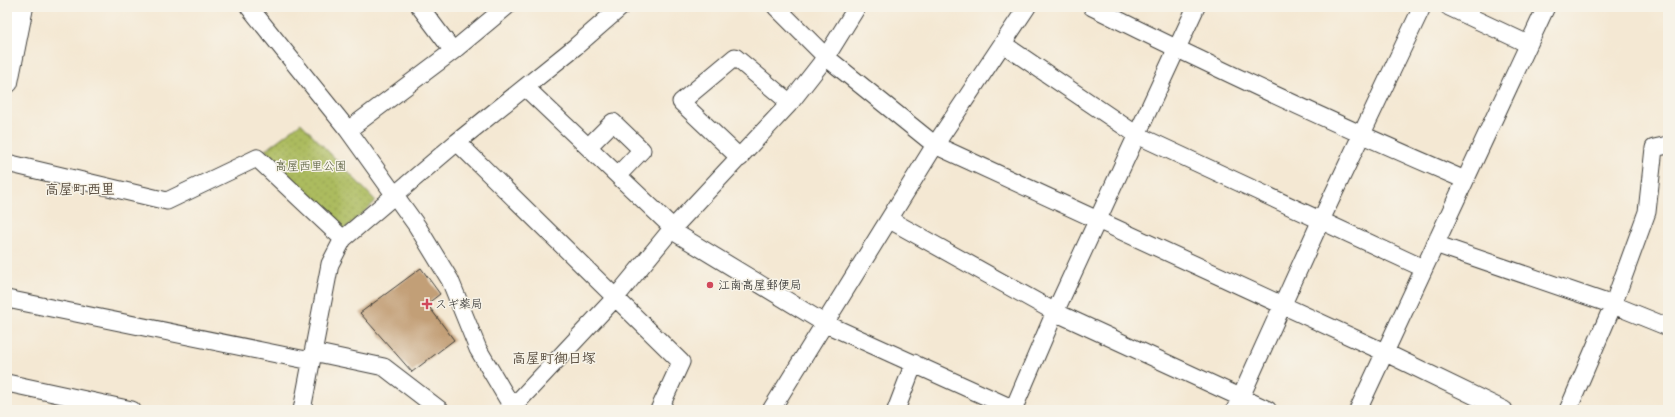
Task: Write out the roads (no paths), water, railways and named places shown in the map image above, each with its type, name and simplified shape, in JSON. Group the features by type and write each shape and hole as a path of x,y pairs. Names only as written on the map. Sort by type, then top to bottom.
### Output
{"main road":[{"path":"7,82 22,7"}],"street":[{"path":"249,7 348,130 421,233 450,280 478,349 512,409 616,297 672,229 790,103 826,57 856,7"},
{"path":"420,7 453,51"},
{"path":"348,130 453,51 506,7"},
{"path":"302,410 330,264 343,239 457,142 621,7"},
{"path":"776,7 826,57 935,145 1281,306 1384,352 1504,410"},
{"path":"771,410 824,323 890,220 935,145 1027,7"},
{"path":"1092,7 1177,49 1362,135 1465,180"},
{"path":"525,87 618,175 672,229 824,323 1014,410 1055,312 1196,7"},
{"path":"1238,404 1281,306 1422,7"},
{"path":"1449,7 1528,44"},
{"path":"1358,410 1546,7"},
{"path":"1003,44 1138,135 1424,268"},
{"path":"740,158 682,102 736,57 790,103"},
{"path":"588,147 613,122 642,150 618,175"},
{"path":"457,142 682,362 659,410"},
{"path":"1568,410 1613,305 1647,212 1654,148 1668,145"},
{"path":"7,162 167,201 258,158 343,239"},
{"path":"890,220 1055,312 1238,404 1268,410"},
{"path":"1435,244 1613,305 1668,327"},
{"path":"7,299 312,356 384,367 440,410"},
{"path":"896,410 914,363"},
{"path":"7,383 132,410"}],"place":[{"name":"江南高屋郵便局","path":"710,285"},
{"name":"スギ薬局","path":"427,304"}],"district":[{"name":"高屋町西里","path":"80,190"},
{"name":"高屋町御日塚","path":"554,359"}],"park label":[{"name":"高屋西里公園","path":"311,166"}]}
